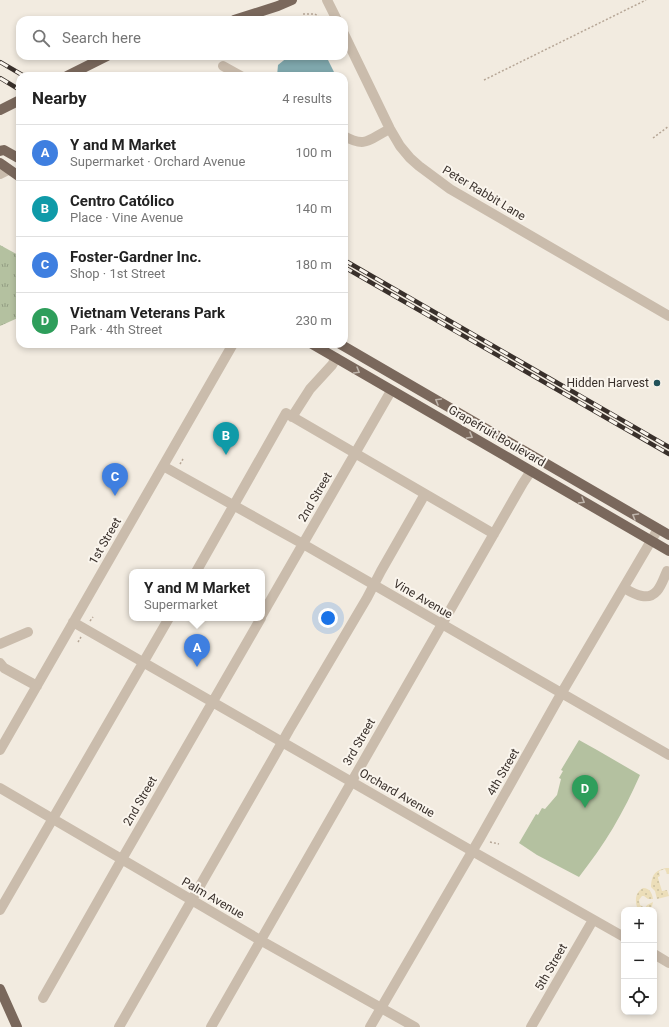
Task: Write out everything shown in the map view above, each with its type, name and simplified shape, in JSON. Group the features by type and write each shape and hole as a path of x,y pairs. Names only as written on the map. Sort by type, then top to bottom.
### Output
{"main road":[{"path":"247,16 292,0"},
{"path":"75,72 98,60"},
{"path":"0,110 16,102"},
{"path":"0,151 4,150 16,157"},
{"path":"3,169 16,175"},
{"name":"Grapefruit Boulevard","path":"319,348 669,551"},
{"name":"Grapefruit Boulevard","path":"347,348 669,535"},
{"path":"0,989 17,1027"}],"street":[{"path":"328,0 335,16"},
{"name":"Peter Rabbit Lane","path":"348,42 390,129 400,146 410,158 428,174 450,190 669,316"},
{"path":"223,66 234,72"},
{"path":"348,138 353,141 363,142 372,140 390,129"},
{"name":"1st Street","path":"0,750 4,735 37,686 231,348"},
{"path":"292,417 310,389 332,365 336,358"},
{"name":"2nd Street","path":"265,610 391,391"},
{"path":"198,569 286,413 494,534"},
{"name":"Vine Avenue","path":"163,466 303,544 669,755"},
{"name":"3rd Street","path":"211,1027 531,471"},
{"path":"118,1027 425,494"},
{"name":"4th Street","path":"370,1027 658,529"},
{"path":"624,588 641,596 649,596 658,591 667,571"},
{"path":"0,910 167,621"},
{"name":"2nd Street","path":"43,998 258,621"},
{"name":"Orchard Avenue","path":"73,622 621,935"},
{"path":"0,644 28,632"},
{"path":"0,663 4,668 37,686"},
{"name":"Palm Avenue","path":"0,788 260,940 415,1027"},
{"name":"5th Street","path":"531,1027 593,920"},
{"path":"657,956 669,963"}],"path":[{"path":"484,80 646,0"},
{"path":"303,14 315,14 318,16"},
{"path":"653,138 669,126"},
{"path":"486,841 499,844"}],"green space":[{"path":"0,245 16,254 16,319 0,326"},
{"path":"579,740 640,775 613,828 579,877 537,855 519,843 536,814 538,815 542,808 545,809 557,795 561,779 559,778 563,771 561,770"}],"sand":[{"path":"666,868 669,868 669,874 667,874 665,869 659,871"},
{"path":"659,871 660,876 658,878 662,891 667,890 669,896 657,899 655,891 651,887 654,874"},
{"path":"643,888 650,891 653,899 648,899 642,896 639,900 640,905 643,907 637,907 636,904 636,898 640,890"},
{"path":"653,902 652,907 646,907 647,905"}],"water":[{"path":"284,60 328,60 334,72 277,72 278,65"}],"railway":[{"path":"0,62 17,72"},
{"path":"0,78 16,88"},
{"path":"348,262 669,447"},
{"path":"348,269 669,454"}],"place":[{"name":"Hidden Harvest","path":"657,383"},
{"name":"Centro Católico","path":"226,455"},
{"name":"Foster-Gardner Inc.","path":"115,496"},
{"name":"Y and M Market","path":"197,667"},
{"name":"Vietnam Veterans Park","path":"585,808"}]}
